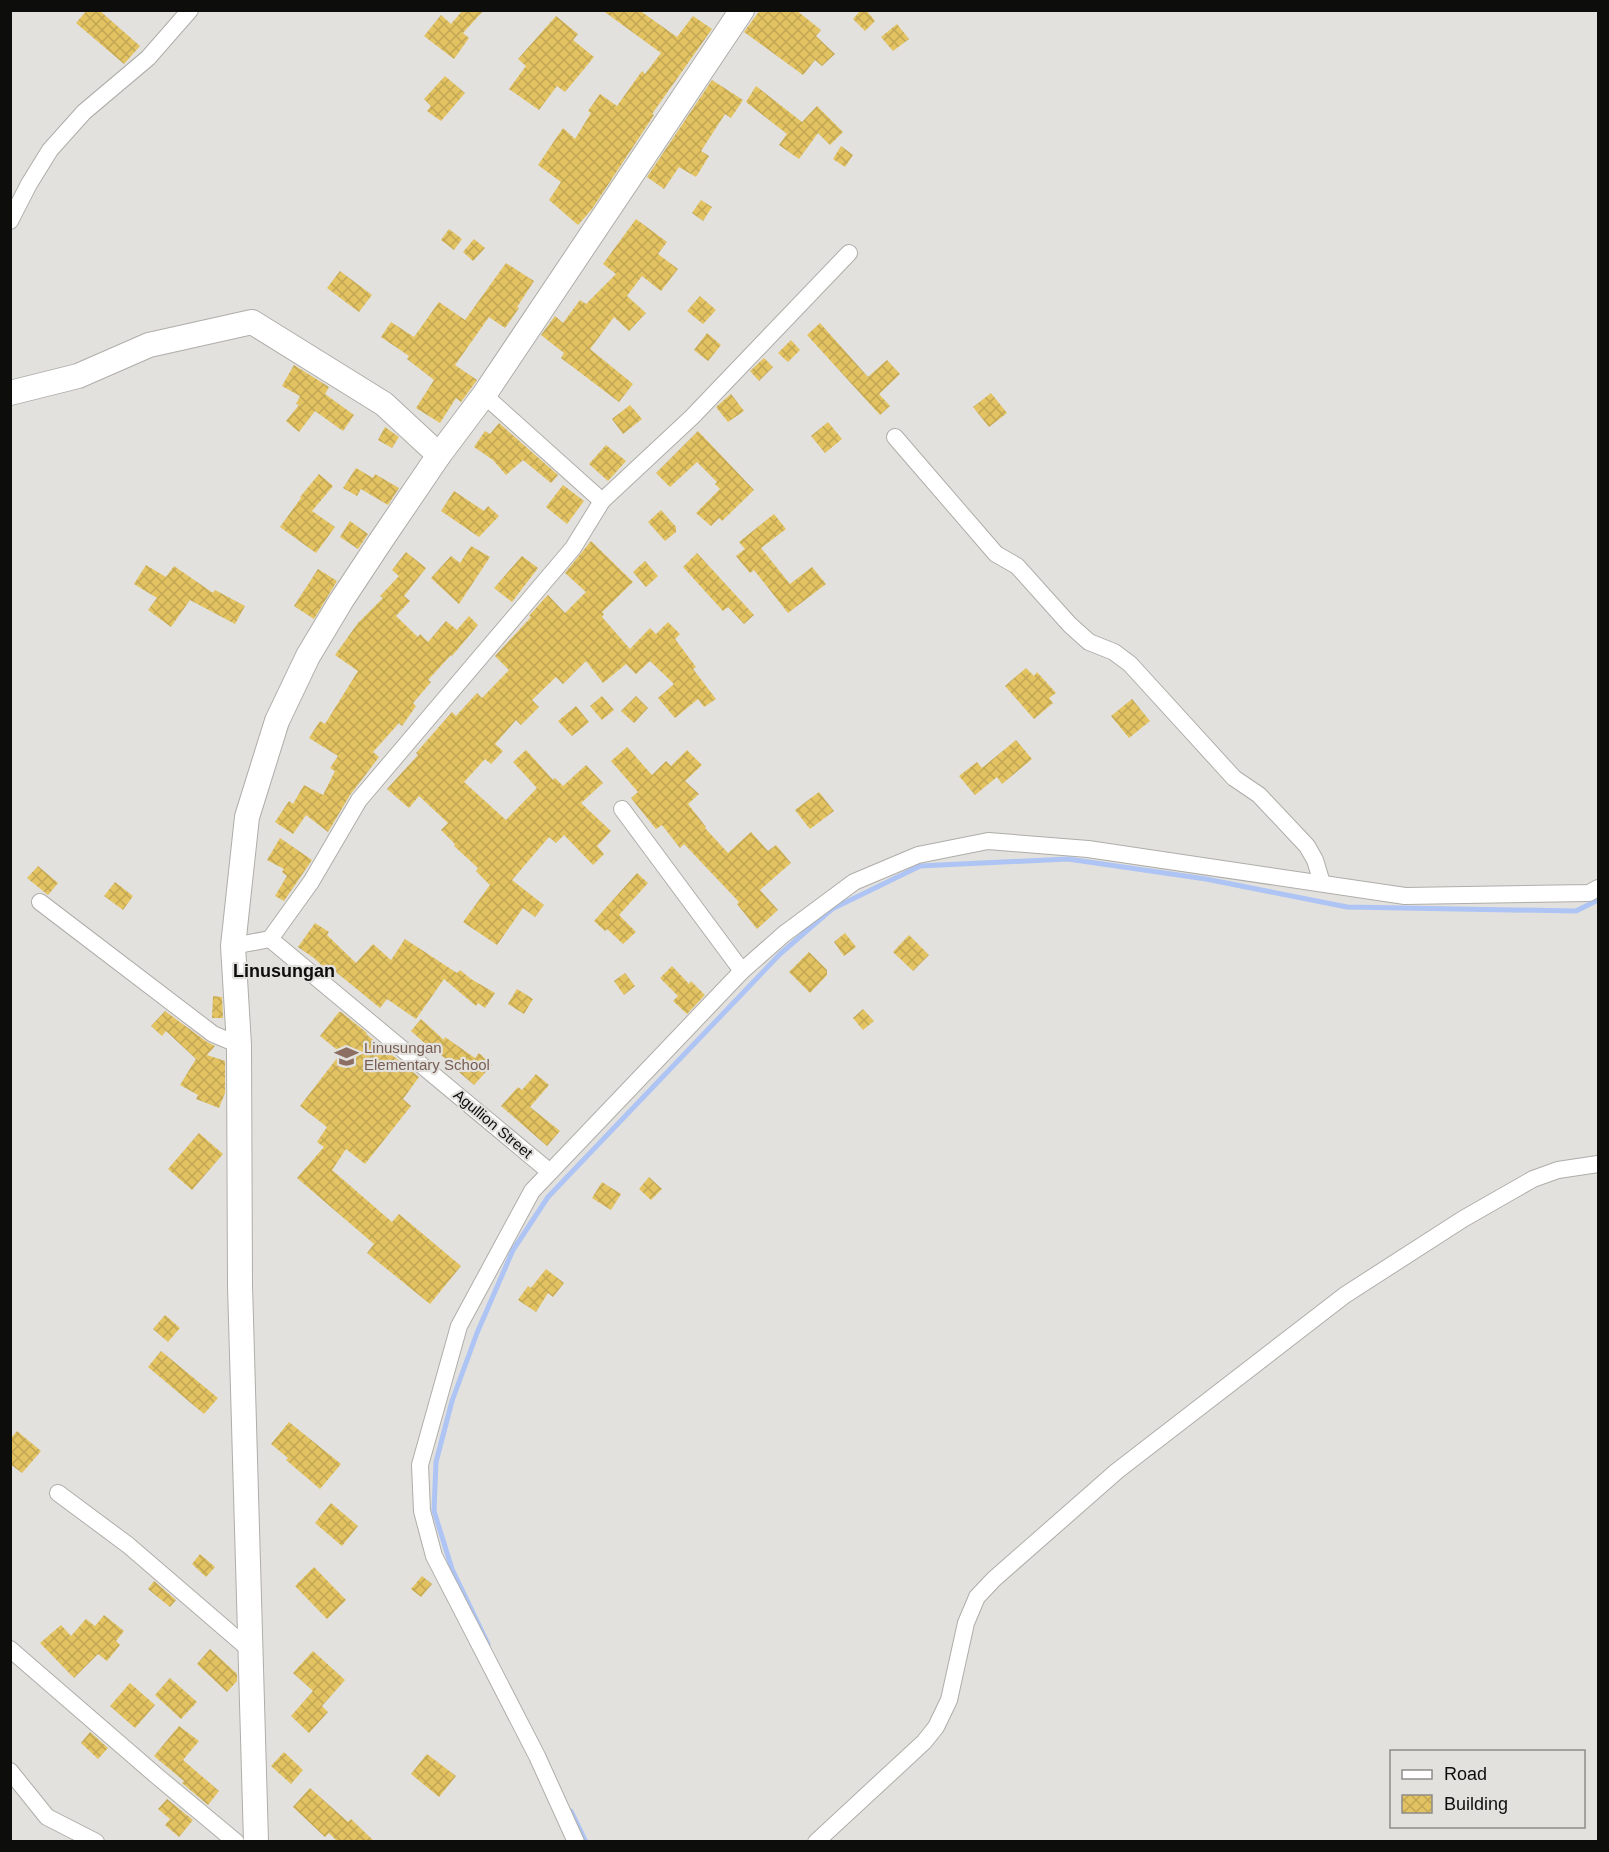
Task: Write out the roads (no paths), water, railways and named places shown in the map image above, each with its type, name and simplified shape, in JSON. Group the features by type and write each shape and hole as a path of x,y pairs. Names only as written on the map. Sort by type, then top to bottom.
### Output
{"street":[{"path":"10,221 50,150 84,112 148,58 190,10"},
{"path":"256,1842 240,1285 239,1045 233,946 247,817 277,721 308,656 341,601 439,455 484,394 742,10"},
{"path":"233,946 270,939 311,882 359,800 573,548 602,501 692,417 849,253"},
{"path":"10,393 78,376 149,345 252,322 384,404 439,455"},
{"path":"484,394 602,501"},
{"path":"896,437 996,554 1017,566 1070,625 1089,642 1114,652 1130,664 1234,778 1259,795 1289,825 1307,846 1315,860 1322,883"},
{"path":"622,808 742,971"},
{"path":"576,1842 537,1756 434,1556 422,1511 420,1465 459,1326 532,1191 742,971 784,934 854,882 918,855 988,841 1088,849 1405,896 1589,893 1599,888"},
{"path":"40,902 213,1034 239,1045"},
{"name":"Agullion Street","path":"270,939 550,1172"},
{"path":"816,1842 924,1742 936,1727 949,1700 966,1623 977,1597 993,1579 1108,1479 1345,1294 1505,1194 1558,1170 1599,1164"},
{"path":"58,1493 128,1545 250,1650"},
{"path":"10,1649 237,1842"},
{"path":"10,1772 47,1817 96,1842"}],"waterway":[{"path":"488,1644 452,1569 434,1511 436,1462 452,1401 477,1333 513,1250 548,1197 780,954 832,909 920,866 1068,859 1206,879 1347,907 1576,911 1598,900"},
{"path":"571,1811 586,1842"}],"place":[{"name":"Linusungan Elementary School","path":"346,1057"}],"district":[{"name":"Linusungan","path":"284,971"}]}
